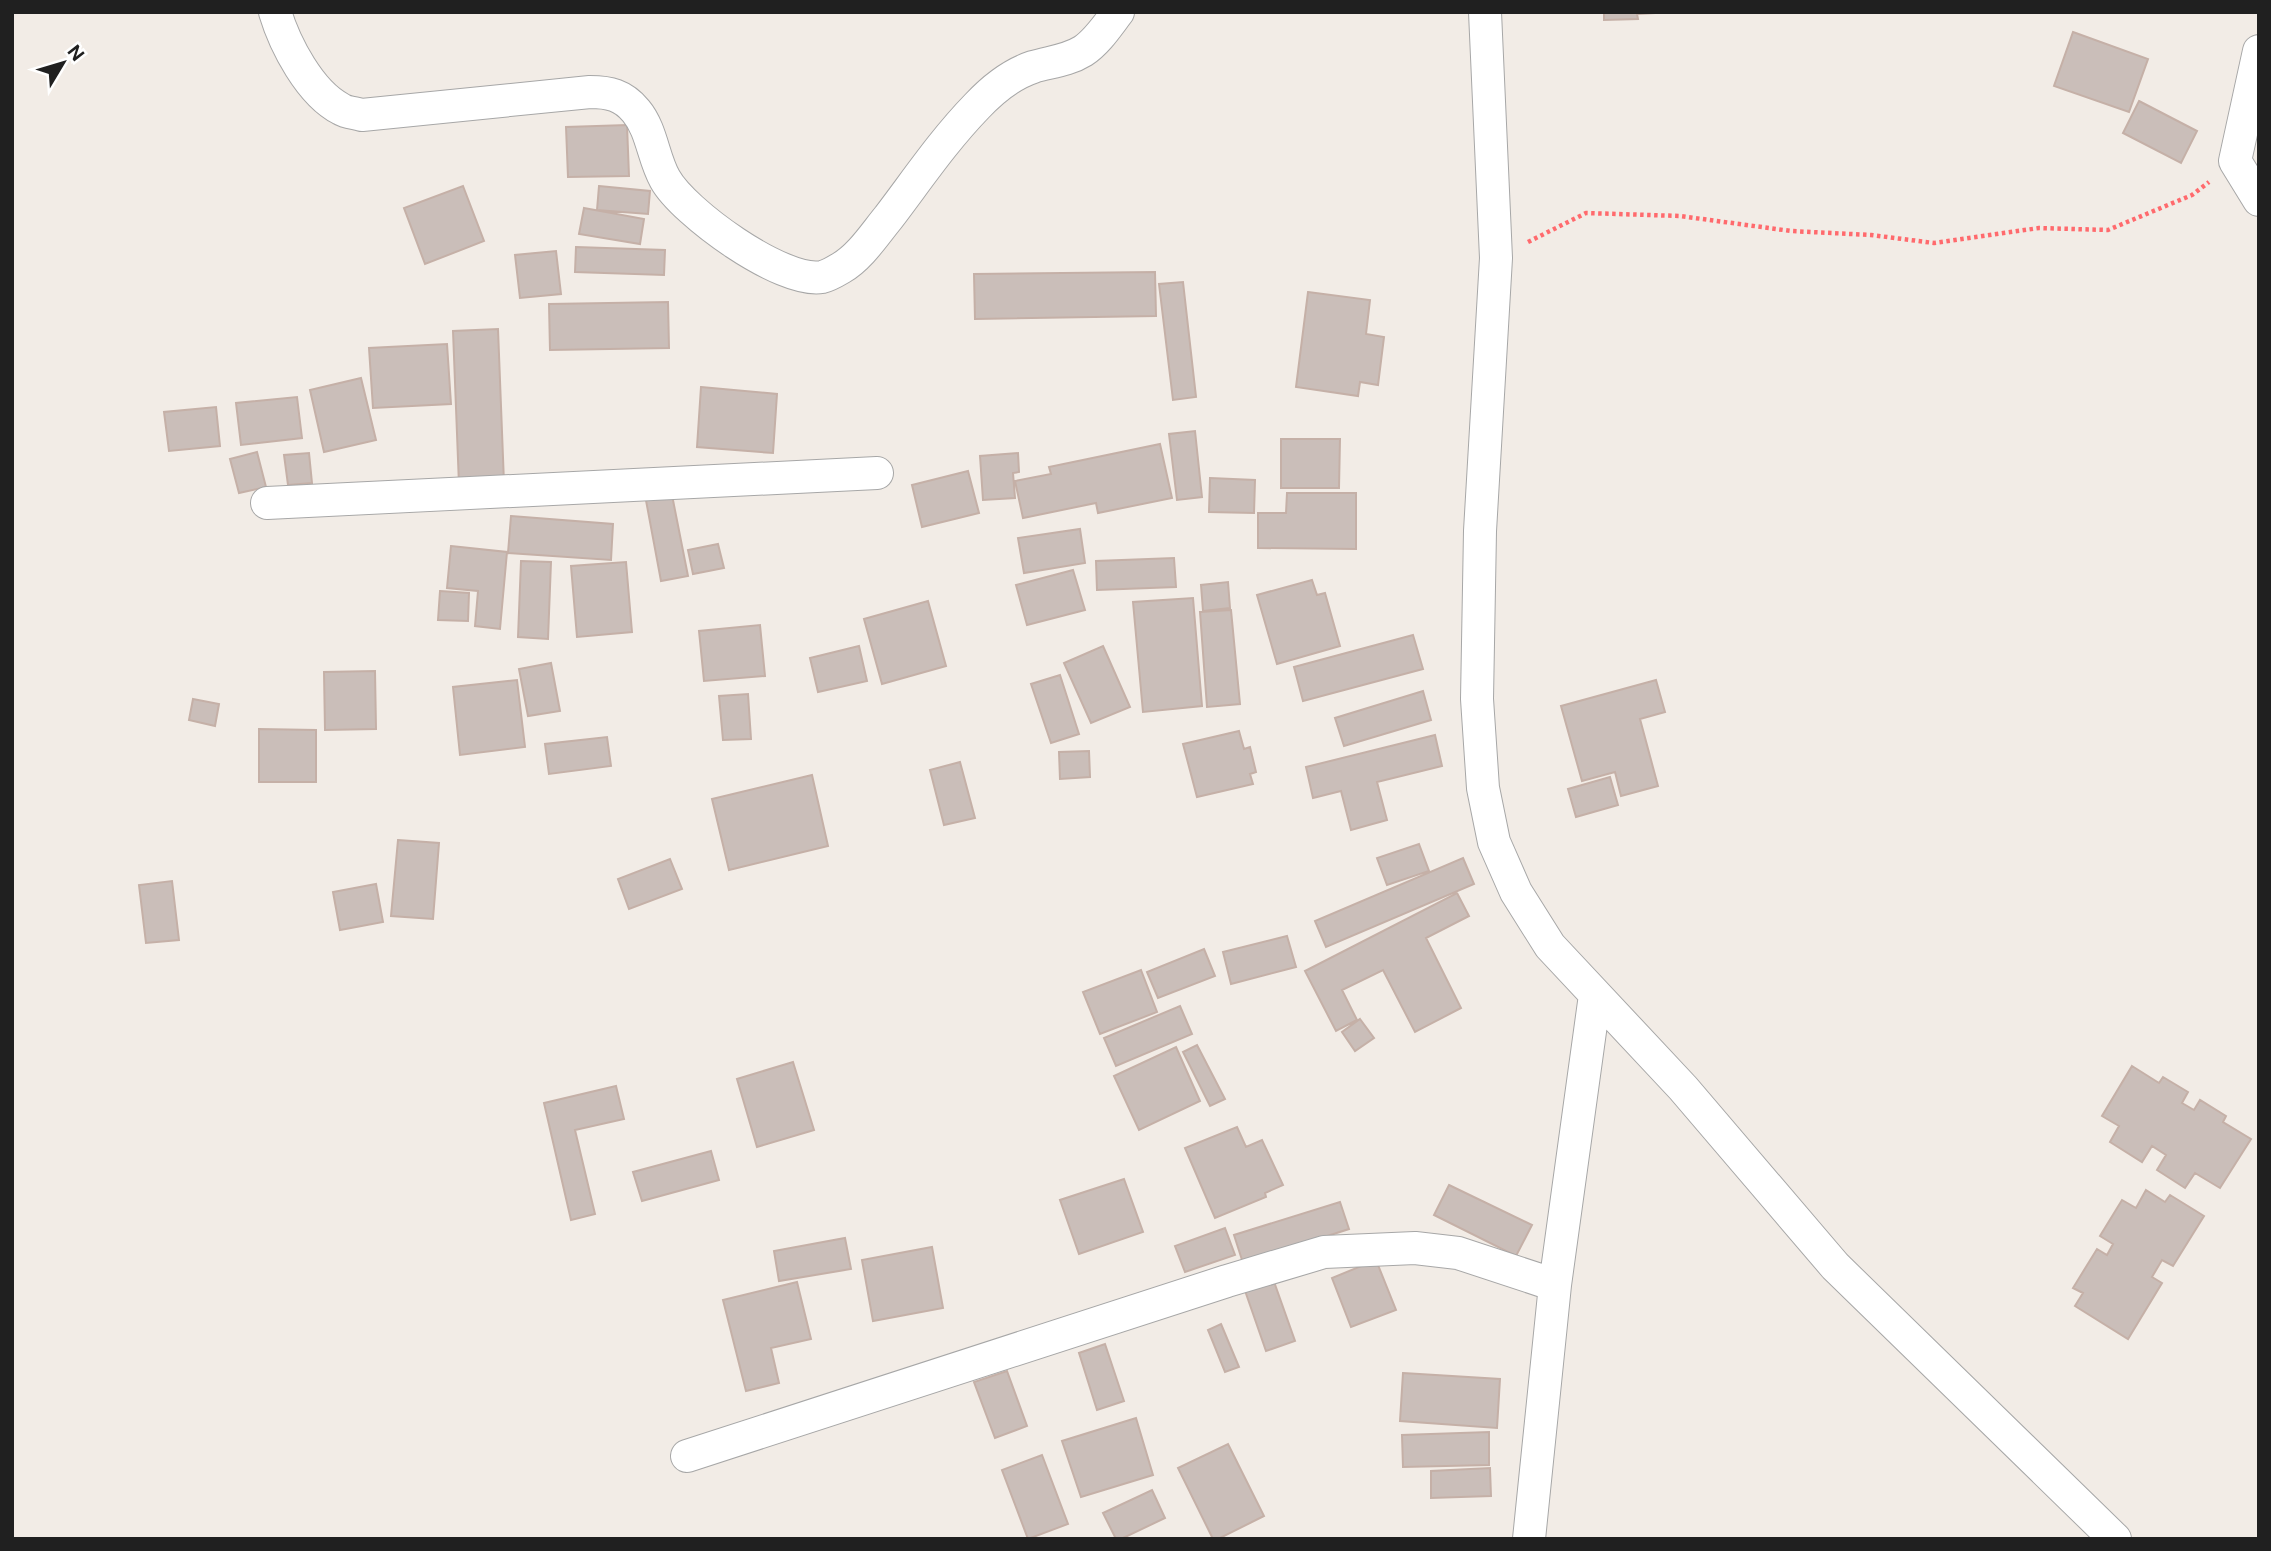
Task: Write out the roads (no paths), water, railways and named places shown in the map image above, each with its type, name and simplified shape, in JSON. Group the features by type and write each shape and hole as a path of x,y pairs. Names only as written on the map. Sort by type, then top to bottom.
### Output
{"street":[{"path":"275,12 308,81 342,110 362,115 610,92 636,111 646,127 664,178 681,201 748,251 774,265 802,275 821,277 843,267 867,244 939,148 978,104 1012,76 1085,50 1118,12"},
{"path":"1485,12 1496,258 1480,531 1477,699 1483,788 1494,842 1516,892 1550,946 1683,1088 1835,1266 2115,1539"},
{"path":"2259,51 2235,161 2259,200"},
{"path":"267,503 877,473"},
{"path":"1529,1539 1555,1285 1595,995"},
{"path":"687,1456 1324,1252 1416,1248 1458,1253 1555,1285"}]}
